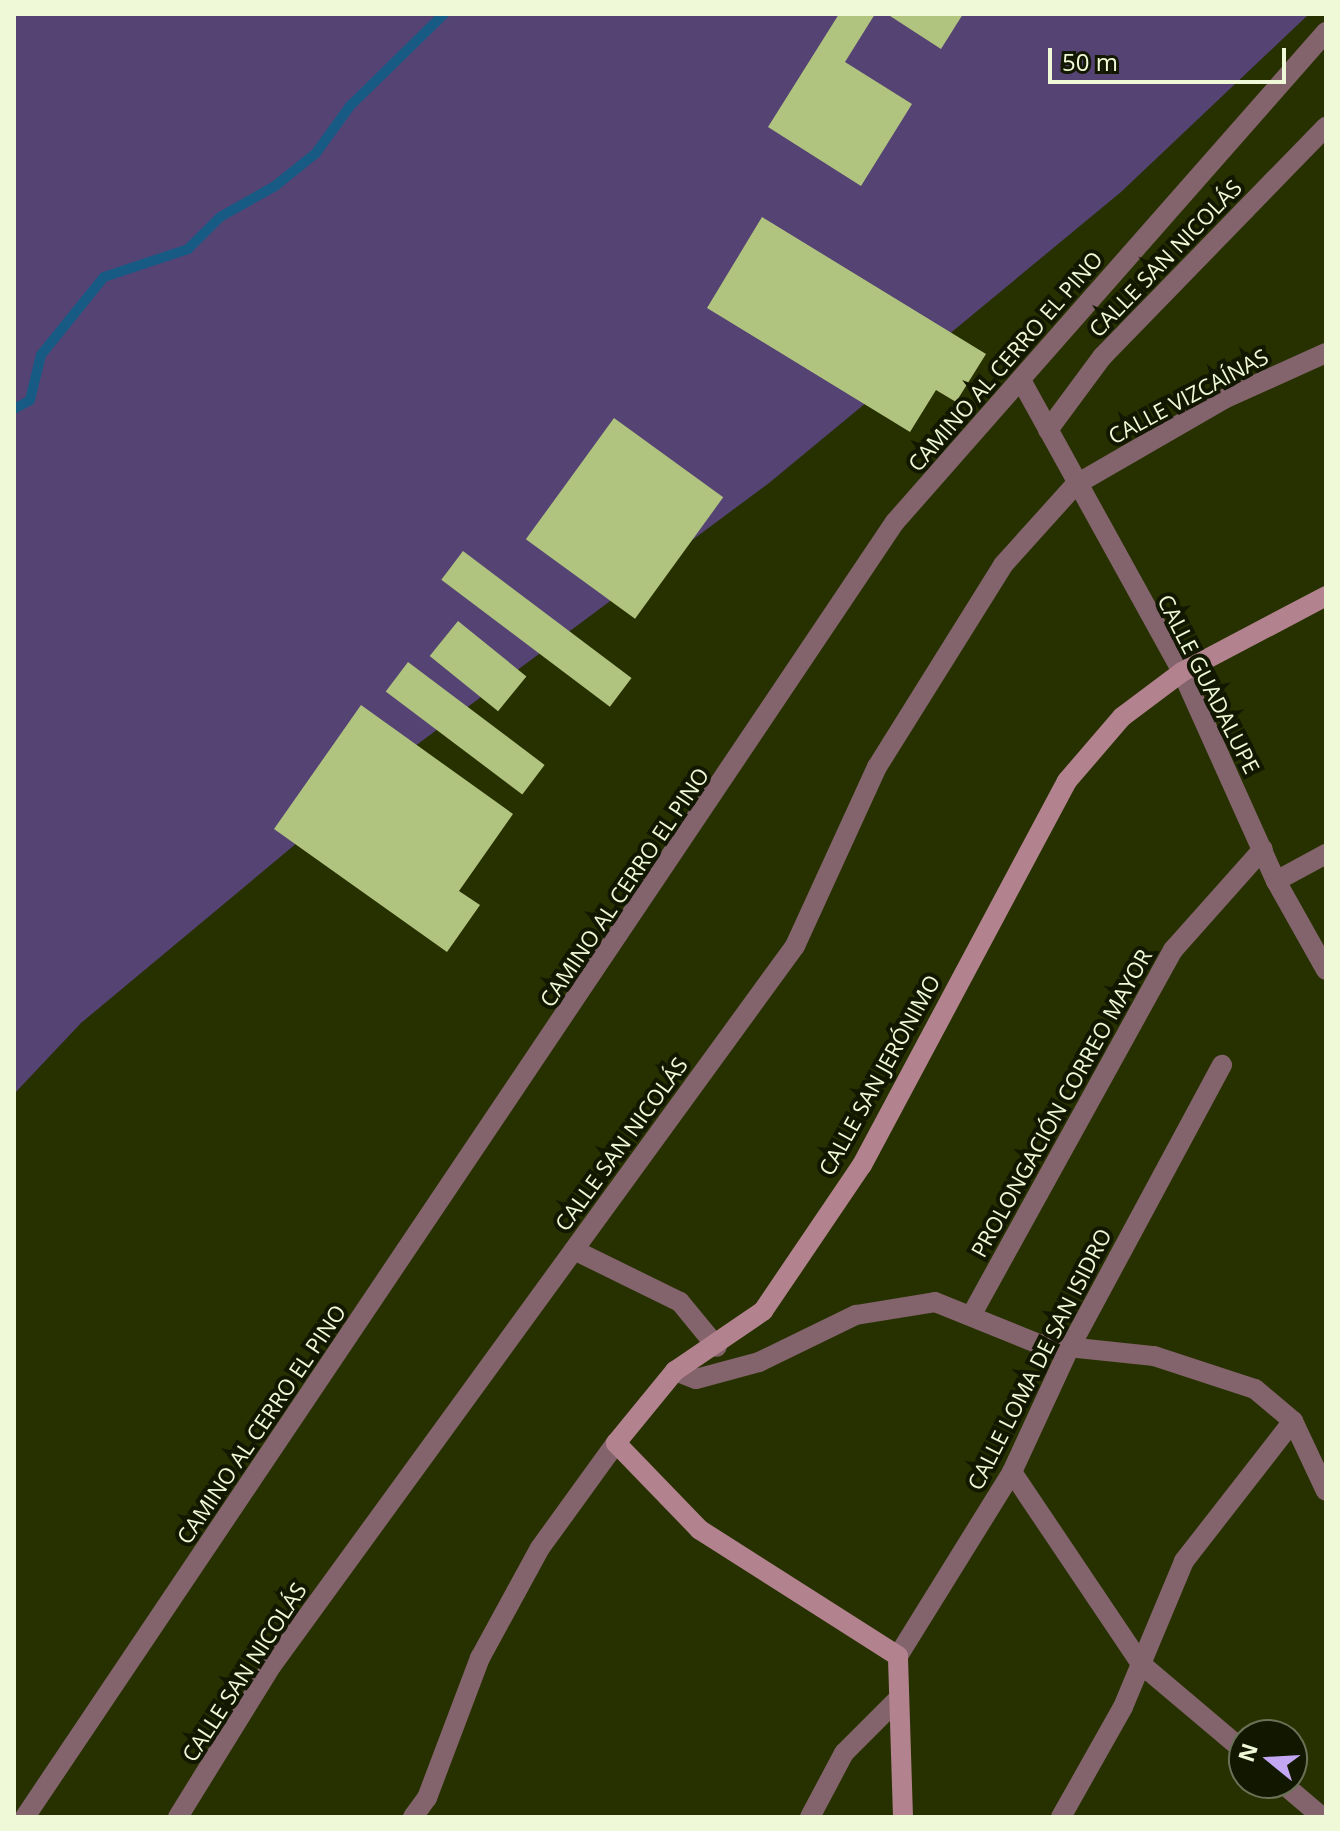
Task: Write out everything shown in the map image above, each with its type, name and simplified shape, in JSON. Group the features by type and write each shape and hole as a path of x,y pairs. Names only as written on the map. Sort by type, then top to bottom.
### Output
{"main road":[{"name":"CALLE SAN JERÓNIMO","path":"616,1443 675,1371 717,1347 763,1311 862,1165 1067,781 1122,717 1182,672 1326,596"},
{"path":"616,1443 700,1530 898,1656 903,1817"}],"street":[{"name":"CAMINO AL CERRO EL PINO","path":"25,1817 895,522 1326,32"},
{"name":"CALLE SAN NICOLÁS","path":"1048,430 1102,357 1326,127"},
{"name":"CALLE VIZCAÍNAS","path":"1075,485 1224,399 1326,353"},
{"name":"CALLE GUADALUPE","path":"1021,380 1075,485 1182,672 1276,881 1326,970"},
{"name":"CALLE SAN NICOLÁS","path":"178,1817 272,1665 795,946 924,681 1003,565 1075,485"},
{"name":"PROLONGACIÓN CORREO MAYOR","path":"972,1314 1156,977 1263,849"},
{"path":"1276,881 1326,854"},
{"name":"CALLE LOMA DE SAN ISIDRO","path":"898,1656 1012,1472 1068,1351 1222,1065"},
{"path":"574,1250 680,1302 717,1347"},
{"path":"675,1371 696,1379 759,1362 856,1315 935,1302 1068,1351 1100,1346 1154,1356 1255,1389 1293,1421 1326,1491"},
{"path":"1061,1817 1141,1664 1184,1561 1293,1421"},
{"name":"CALLE SAN JERÓNIMO","path":"413,1817 427,1798 480,1658 532,1562 616,1443"},
{"path":"1012,1472 1141,1664 1228,1737"},
{"path":"810,1817 844,1753 898,1699"},
{"path":"1301,1799 1322,1817"}],"shaded area":[{"path":"14,14 1309,14 1121,192 769,483 399,758 81,1023 14,1094"}],"building":[{"path":"839,14 875,14 845,62 912,104 861,186 768,127"},
{"path":"887,14 963,14 941,49"},
{"path":"762,217 986,354 956,402 936,390 910,432 707,308"},
{"path":"614,418 723,497 635,619 526,539"},
{"path":"463,551 632,678 610,707 441,580"},
{"path":"458,621 526,676 498,711 430,656"},
{"path":"408,662 545,765 522,794 386,692"},
{"path":"361,705 513,814 459,891 480,905 447,952 274,829"}],"waterway":[{"path":"14,409 30,400 41,355 104,277 188,249 220,217 275,186 316,153 350,106 444,14"}]}
